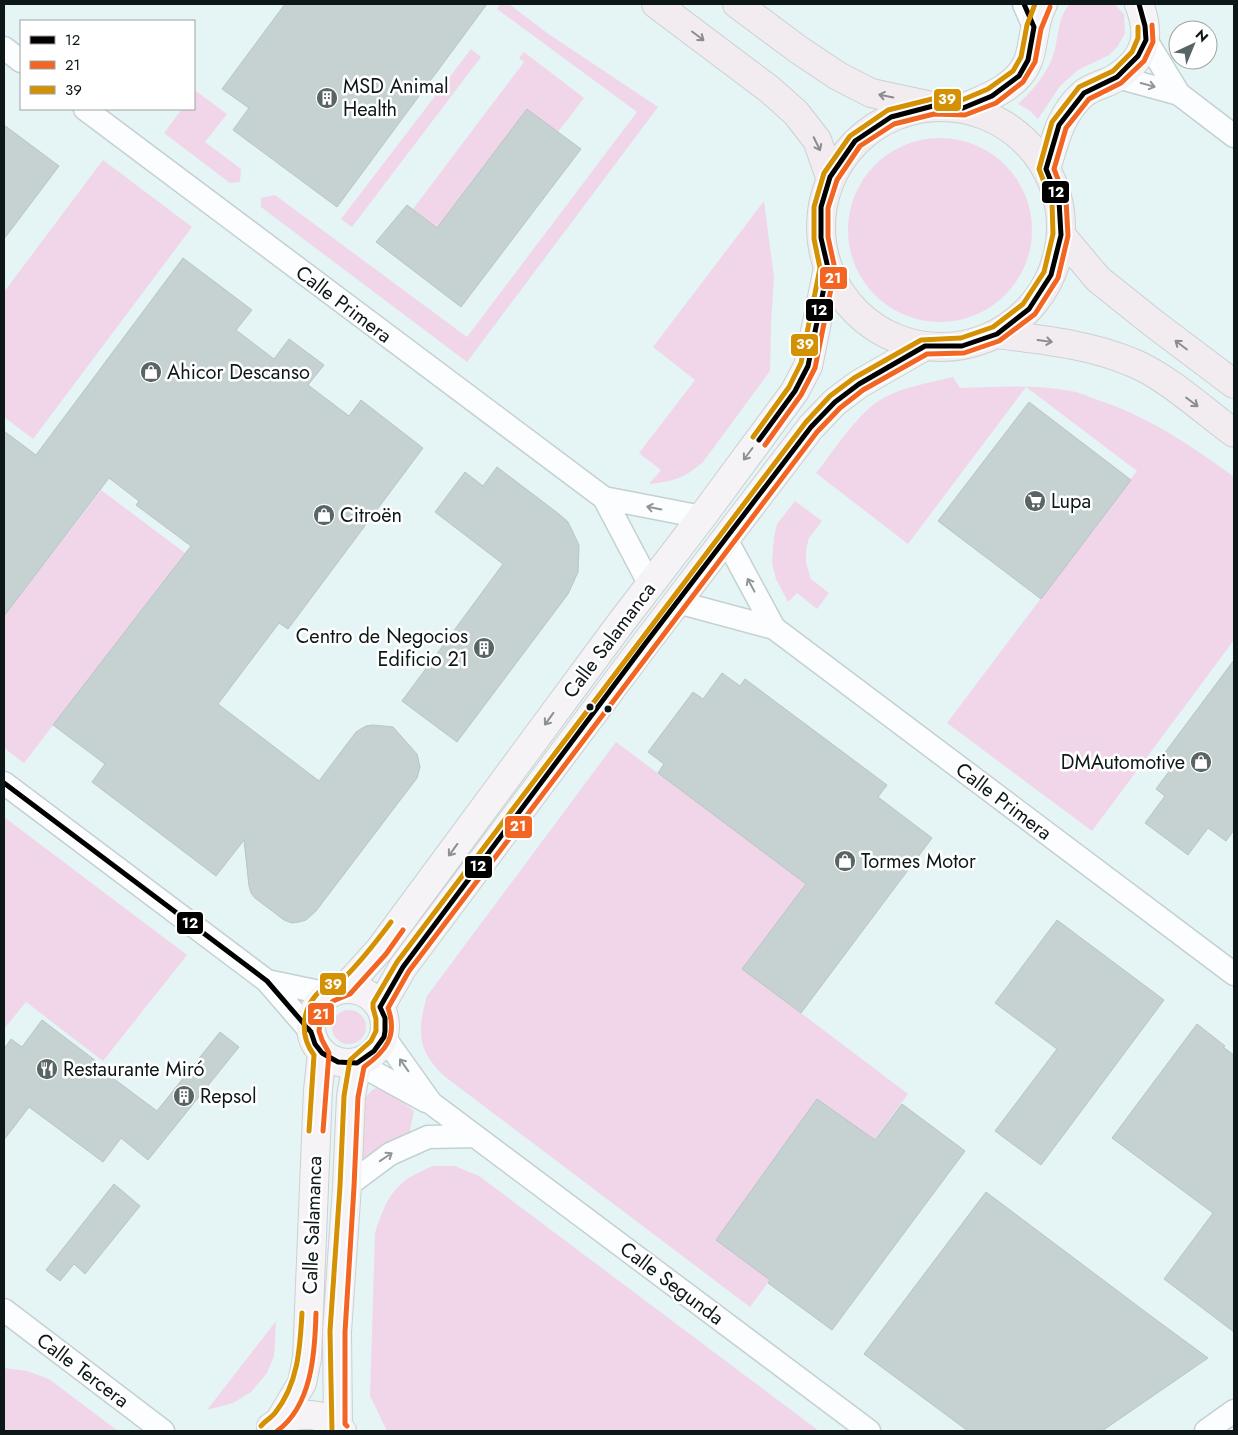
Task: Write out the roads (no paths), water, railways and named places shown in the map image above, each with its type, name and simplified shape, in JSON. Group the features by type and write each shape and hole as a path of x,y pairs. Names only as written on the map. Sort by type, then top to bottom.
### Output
{"highway":[{"path":"656,4 769,89 796,113 817,140 830,177"},
{"path":"737,4 838,76 871,93 934,106 963,108 988,116 1011,129 1031,147 1046,169 1059,201 1061,236 1051,275 1029,309 997,334 962,346 925,346 884,333 850,306 828,268 821,238 822,207 830,177 855,142 891,117 934,106"},
{"path":"1061,236 1098,279 1234,384"},
{"path":"997,334 1078,346 1131,362 1156,374 1234,433"}],"main road":[{"path":"1046,169 1059,125 1072,107 1084,93 1117,77 1138,56 1146,40 1146,26 1139,4"},
{"path":"963,108 992,96 1019,76 1028,60 1034,11"},
{"name":"Calle Salamanca","path":"337,992 380,950 574,685 798,387 808,366 828,268"},
{"name":"Calle Salamanca","path":"380,1007 403,967 811,427 835,402 859,384 925,346"},
{"path":"337,992 365,993 380,1007 385,1018 384,1037 374,1051 357,1063 338,1062 316,1043 314,1010 337,992"},
{"name":"Calle Salamanca","path":"268,1428 302,1383 307,1358 318,1090 316,1043"},
{"name":"Calle Salamanca","path":"340,1429 337,1332 351,1096 357,1063"},
{"path":"268,1428 292,1416 310,1415 328,1420 340,1429"}],"street":[{"path":"1146,40 1179,94 1234,136"},
{"path":"4,48 20,60"},
{"path":"1117,77 1179,94"},
{"name":"Calle Primera","path":"86,110 604,498 650,585"},
{"name":"Calle Primera","path":"604,498 702,517"},
{"name":"Calle Primera","path":"726,539 774,628"},
{"name":"Calle Primera","path":"677,602 774,628 1234,974"},
{"path":"4,783 267,981 316,1043"},
{"path":"267,981 337,992"},
{"name":"Calle Segunda","path":"384,1037 431,1104"},
{"name":"Calle Segunda","path":"357,1063 431,1104 869,1431"},
{"path":"347,1186 390,1154 428,1137 475,1136"},
{"name":"Calle Tercera","path":"4,1310 163,1431"},
{"path":"1206,1431 1234,1411"}],"place":[{"name":"MSD Animal Health","path":"327,98"},
{"name":"Ahicor Descanso","path":"151,372"},
{"name":"Lupa","path":"1035,501"},
{"name":"Citroën","path":"324,515"},
{"name":"Centro de Negocios Edificio 21","path":"484,648"},
{"name":"DMAutomotive","path":"1201,762"},
{"name":"Tormes Motor","path":"845,861"},
{"name":"Restaurante Miró","path":"47,1069"},
{"name":"Repsol","path":"184,1096"}]}
